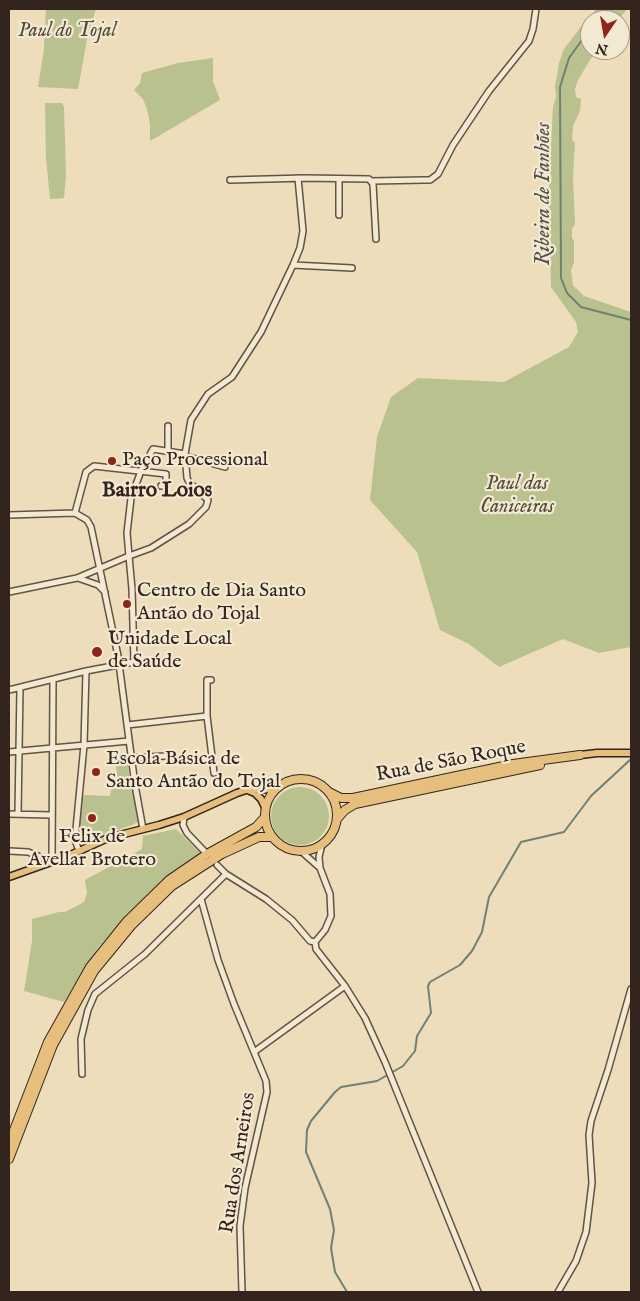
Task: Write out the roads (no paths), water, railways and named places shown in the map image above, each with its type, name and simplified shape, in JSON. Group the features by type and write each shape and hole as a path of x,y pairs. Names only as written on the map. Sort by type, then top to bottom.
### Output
{"highway":[{"name":"Rua de São Roque","path":"328,792 341,798 353,798 513,764 580,755"},
{"name":"Rua de São Roque","path":"337,819 345,810 355,804 580,755"},
{"path":"298,779 320,784 328,792 334,800 337,819 334,831 316,849 302,852 291,851 280,846 271,837 264,818 265,807 275,789 287,782 298,779"},
{"path":"9,1143 48,1042 90,967 127,921 169,880 207,854 256,827 264,818"},
{"path":"9,1159 53,1045 94,971 131,926 172,886 222,854 259,837 271,837"}],"main road":[{"name":"Rua de São Roque","path":"580,755 631,753"},
{"path":"9,877 80,851 108,838 184,816 246,790 275,789"},
{"path":"246,790 255,793 265,807"}],"street":[{"path":"373,183 430,180 438,174 453,145 489,91 529,41 536,9"},
{"path":"230,180 298,178 369,179 373,183 376,239"},
{"path":"9,592 77,578 151,548 189,524 206,507 208,500 187,478 185,455 191,420 208,394 232,377 261,332 293,265 300,248 303,231 298,178"},
{"path":"339,179 339,215"},
{"path":"293,265 352,268"},
{"path":"168,426 168,451"},
{"path":"9,690 86,671 134,662 132,589 127,533 131,498 141,471 153,450 185,455 225,467"},
{"path":"75,513 86,472 94,466 166,474 166,485 161,486"},
{"path":"9,515 75,513 87,520 91,527 106,592 119,664 131,758 143,829"},
{"path":"92,582 102,576"},
{"path":"77,578 92,582 102,587 106,592"},
{"path":"80,851 75,840 84,745 86,671"},
{"path":"52,861 53,680"},
{"path":"212,680 207,680 207,716 214,773"},
{"path":"18,814 20,688"},
{"path":"127,725 207,716"},
{"path":"9,752 129,741"},
{"path":"131,758 165,756"},
{"path":"9,814 52,815"},
{"path":"184,816 183,825 187,833 207,854"},
{"path":"322,844 319,857 320,868 330,894 331,916 325,930 315,942 316,949 365,1018 385,1062 478,1292"},
{"path":"9,851 28,852 38,856"},
{"path":"302,852 320,868"},
{"path":"218,864 226,874 266,899 292,920 309,939 315,942"},
{"path":"82,1074 81,1040 88,1010 95,994 145,954 226,874"},
{"name":"Rua dos Arneiros","path":"202,899 218,960 266,1081 267,1092 245,1188 240,1226 242,1292"},
{"path":"254,1052 344,986"},
{"path":"558,1292 576,1261 586,1232 592,1183 589,1135 591,1121 631,989"}],"waterway":[{"name":"Ribeira de Fanhões","path":"580,43 569,58 560,87 561,278 567,293 581,307 631,320"},
{"name":"Ribeira de Fanhões","path":"347,1292 335,1272 331,1248 334,1230 330,1209 306,1152 307,1130 311,1121 341,1087 377,1081 403,1066 415,1051 417,1036 431,1013 428,986 430,982 460,965 472,951 482,932 489,897 521,842 564,832 591,796 631,759"}],"place":[{"name":"Paço Processional","path":"112,461"},
{"name":"Centro de Dia Santo Antão do Tojal","path":"127,604"},
{"name":"Unidade Local de Saúde","path":"97,652"},
{"name":"Escola Básica de Santo Antão do Tojal","path":"96,772"},
{"name":"Felix de Avellar Brotero","path":"92,818"}],"district":[{"name":"Bairro Loios","path":"157,492"}],"park label":[{"name":"Paul do Tojal","path":"67,32"},
{"name":"Paul das Caniceiras","path":"517,496"}]}
